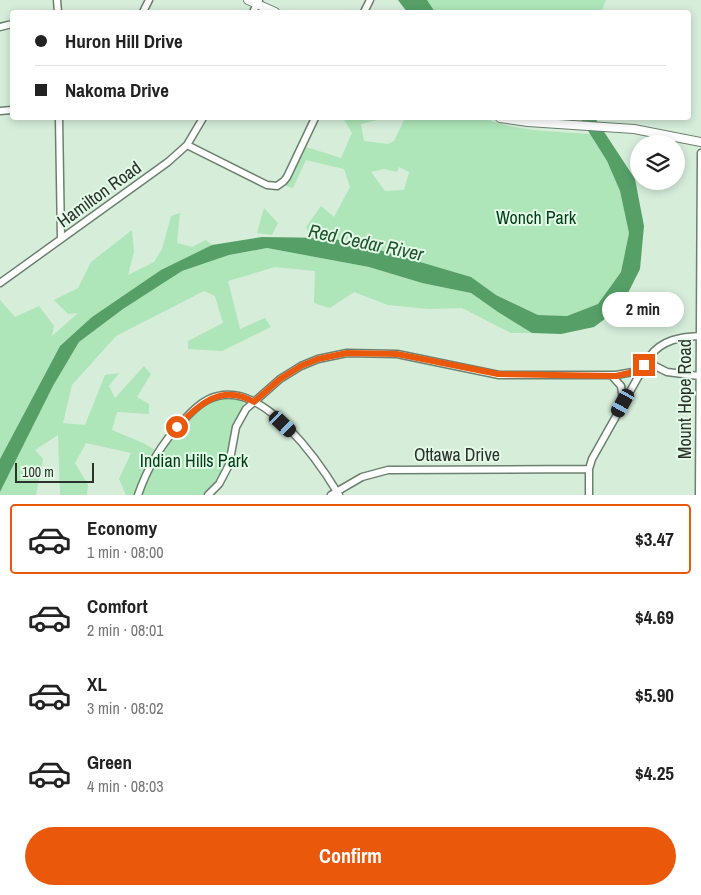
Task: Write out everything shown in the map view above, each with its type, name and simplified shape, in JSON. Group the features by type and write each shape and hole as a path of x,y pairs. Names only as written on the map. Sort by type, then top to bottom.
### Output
{"main road":[{"path":"248,0 258,2 272,10"},
{"path":"514,120 656,132 701,142"}],"street":[{"path":"59,120 61,239"},
{"name":"Hamilton Road","path":"0,283 162,166 187,145 202,120"},
{"path":"187,145 245,175 272,186 281,184 287,177 313,120"},
{"name":"Mount Hope Road","path":"699,495 701,153"},
{"path":"595,495 589,491 588,470 592,459 652,353 665,343 676,338 699,336"},
{"path":"208,495 219,484 229,466 238,422 242,414 280,379 301,366 318,359 347,353 397,354 498,374 612,376 633,372 647,362"},
{"path":"647,362 668,372 699,376"},
{"path":"612,376 621,386 623,403"},
{"path":"138,495 146,473 177,427 208,399 223,395 245,397 274,416 300,441 323,470 335,494"},
{"name":"Ottawa Drive","path":"335,494 362,478 377,472 392,470 588,470"}],"green space":[{"path":"427,0 606,0 602,10 434,10"},
{"name":"Wonch Park","path":"344,120 377,120 361,124 364,141 388,144 394,141 404,120 489,120 523,128 590,134 607,161 620,191 629,233 621,272 598,304 567,316 538,315 496,295 470,277 376,249 330,238 311,237 306,227 321,206 334,217 350,187 344,169 306,160 293,188 286,186 306,147 341,158 352,133","holes":["399,167 409,172 404,190 385,191 371,172 384,169 397,172"]},
{"path":"264,208 278,223 272,235 257,233"},
{"path":"180,213 177,243 192,247 206,240 212,245 161,271 92,317 60,346 0,459 0,300 15,317 39,306 54,326 52,336 78,313 68,314 54,300 78,288 91,262 132,230 134,252 128,275 154,262 162,249 171,216"},
{"path":"267,248 369,267 422,283 471,293 532,333 511,333 462,308 429,309 388,305 354,292 330,308 314,303 315,271 275,267 228,281 240,329 265,318 271,327 222,351 188,349 188,341 223,323 215,296 204,291 116,336 72,385 63,423 85,425 105,375 119,373 109,386 115,398 144,366 151,374 137,397 149,404 149,414 117,412 112,430 157,451 135,495 126,495 119,479 131,453 86,443 75,463 88,485 87,495 60,495 58,435 35,450 43,459 36,495 0,495 53,386 79,342 123,309 182,271 229,255"},
{"name":"Indian Hills Park","path":"220,398 243,400 244,406 234,426 225,464 214,483 203,495 142,495 153,467 172,438 194,413"}],"shaded area":[{"path":"398,0 427,0 434,10 406,10"},
{"name":"Red Cedar River","path":"581,120 596,120 630,171 630,190 637,190 644,226 640,269 621,307 594,327 561,334 532,333 471,293 422,283 369,267 267,248 229,255 182,271 123,309 79,342 53,386 0,492 0,459 60,346 92,317 161,270 212,245 262,237 330,238 376,249 471,277 496,295 538,315 567,316 598,304 621,272 629,233 620,191 607,161"}],"route":[{"path":"177,427 196,408 213,397 231,394 245,397 254,402 280,379 301,366 318,359 347,353 397,354 498,374 616,376 629,373 644,365"}]}
